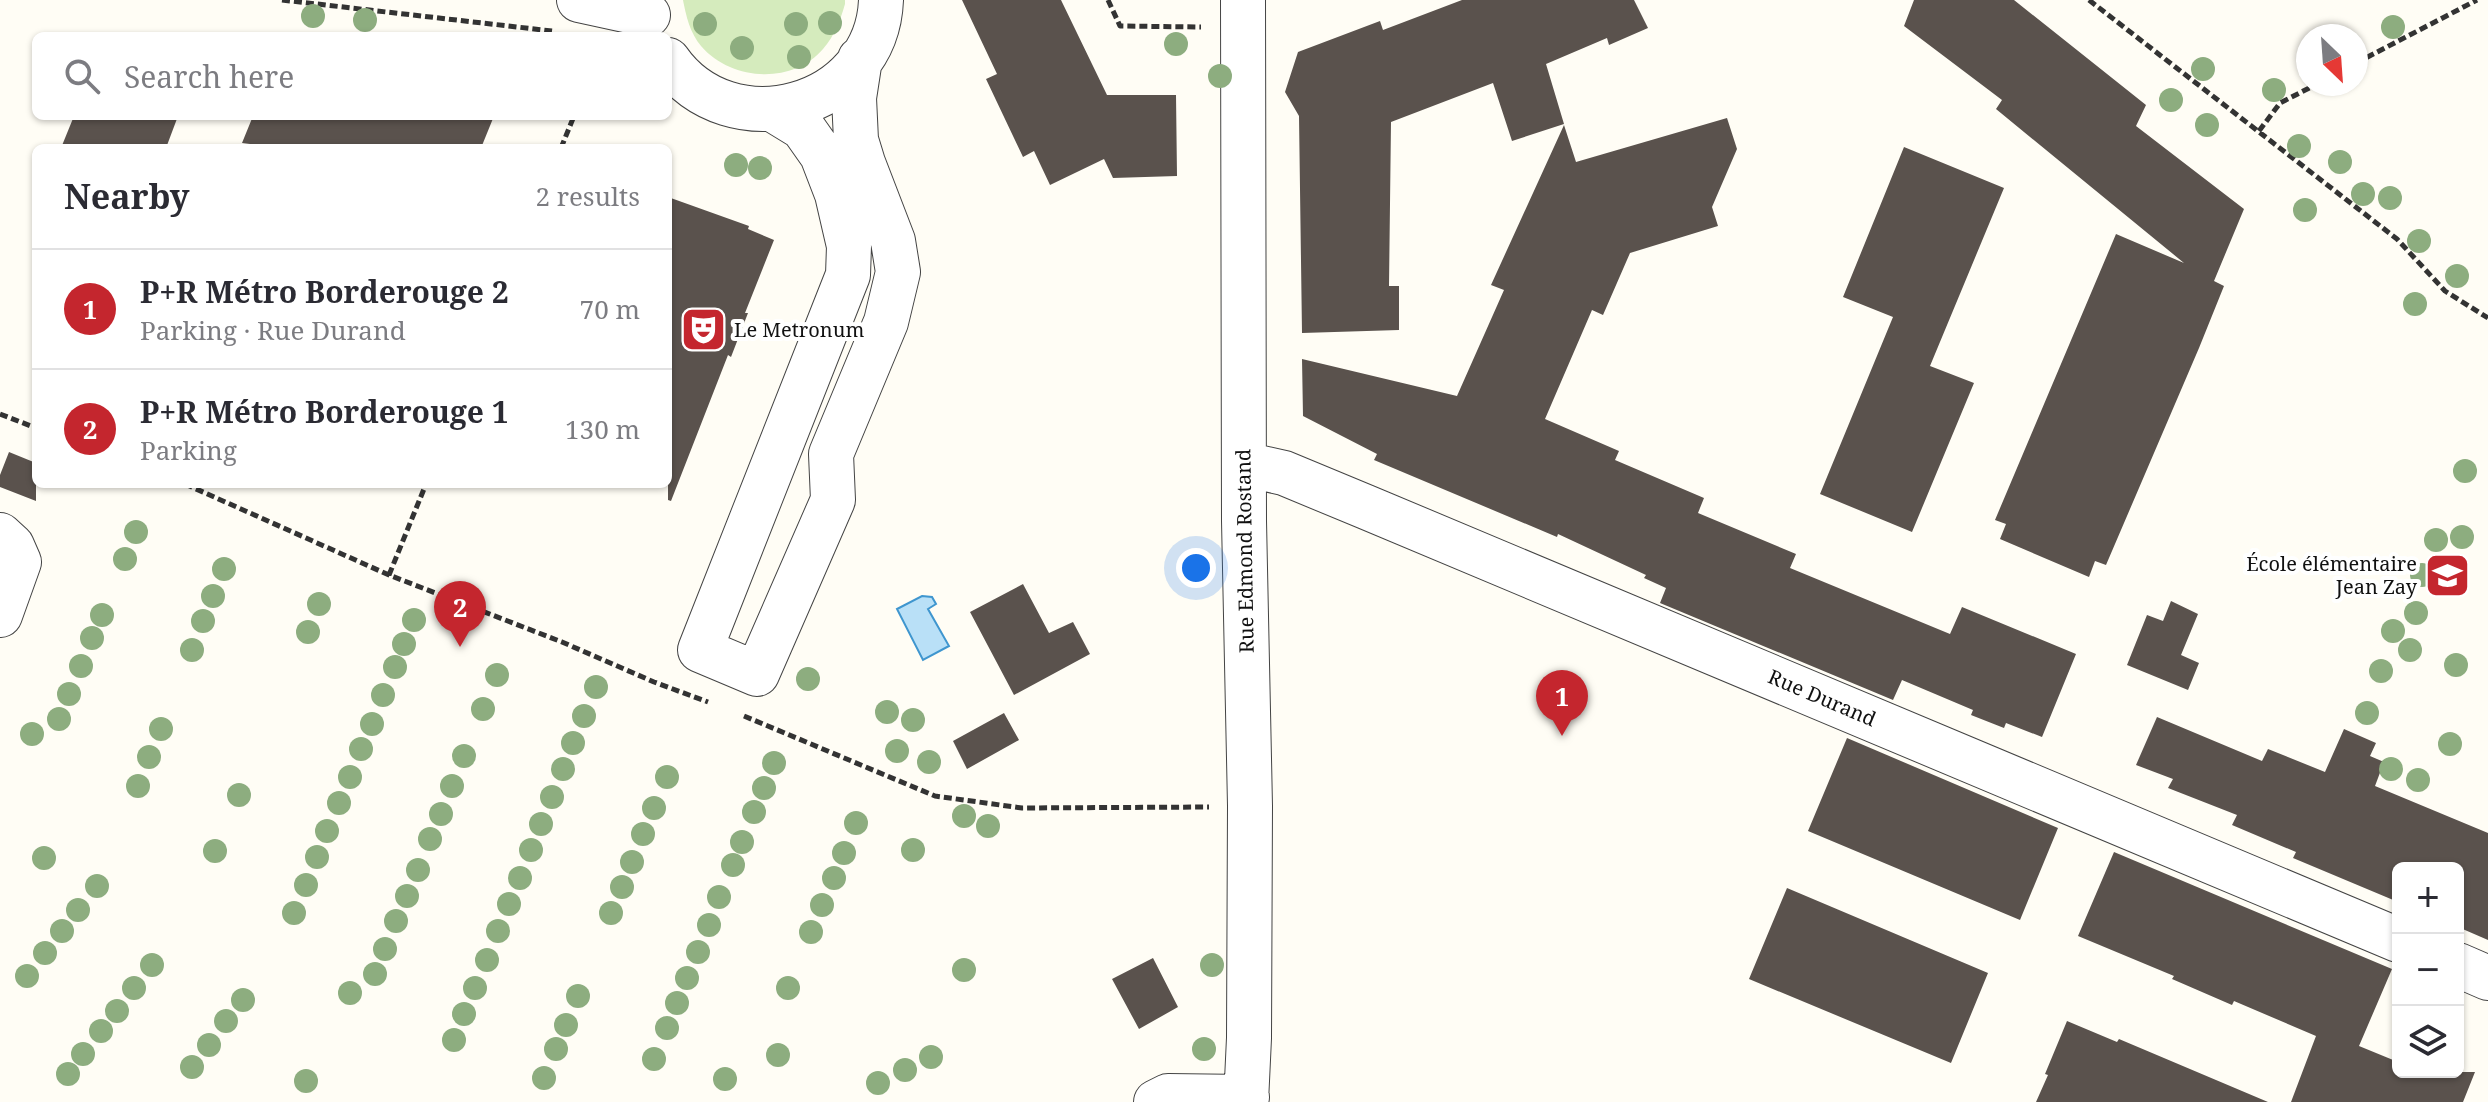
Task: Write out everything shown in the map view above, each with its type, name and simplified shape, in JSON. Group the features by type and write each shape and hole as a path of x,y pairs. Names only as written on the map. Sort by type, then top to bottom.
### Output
{"street":[{"path":"672,65 682,77 712,98 746,108 772,109 800,104 836,85 860,59 875,31 881,0"},
{"name":"Rue Edmond Rostand","path":"1243,14 1244,464 1250,806 1246,1100"},
{"path":"566,16 650,17"},
{"path":"772,109 803,128 822,155 837,194 849,246 848,275 700,650 757,674 833,500 831,454 886,322 898,272 893,241 856,140 854,98 860,59"},
{"path":"766,484 831,454"},
{"name":"Rue Durand","path":"1244,464 1284,473 1352,501 2392,937"},
{"path":"0,535 12,546 19,562 0,615"},
{"path":"2464,968 2488,978"},
{"path":"1156,1102 1168,1096 1246,1100"}],"path":[{"path":"282,0 566,16"},
{"path":"1108,0 1120,26 1243,14"},
{"path":"2089,0 2397,239 2445,291 2488,318"},
{"path":"2368,57 2477,0"},
{"path":"2259,131 2280,103 2296,95"},
{"path":"563,144 572,120"},
{"path":"0,414 32,426"},
{"path":"389,575 424,488"}],"green space":[{"path":"683,0 845,0 845,4 831,38 810,61 795,69 762,74 728,66 701,46 691,30"}],"water":[{"path":"922,596 932,597 936,604 928,609 949,646 923,660 897,609"}],"building":[{"path":"962,0 1061,0 1107,95 1176,95 1177,176 1113,178 1104,159 1050,185 1034,151 1023,157 986,79 997,74"},
{"path":"1462,0 1634,0 1648,28 1609,45 1607,38 1546,64 1564,124 1512,141 1493,83 1391,122 1389,286 1399,286 1399,330 1302,333 1299,116 1285,92 1298,52 1380,21 1383,30"},
{"path":"1914,0 2014,0 2146,105 2136,126 2244,209 2214,281 2224,286 2199,348 2106,565 2095,561 2089,577 2000,539 2006,524 1995,520 2116,234 2184,263 1996,109 2002,100 1904,26"},
{"path":"1727,118 1737,149 1712,207 1718,226 1630,253 1603,315 1592,310 1545,419 1619,451 1615,460 1704,498 1698,513 1796,554 1790,568 1950,634 1962,607 2076,654 2042,737 2006,723 2004,728 1971,715 1973,710 1902,680 1893,700 1660,603 1666,588 1644,578 1646,575 1558,534 1557,537 1374,460 1377,454 1303,416 1302,359 1457,396 1504,290 1491,285 1564,125 1576,162"},
{"path":"72,120 176,120 168,144 63,144"},
{"path":"251,120 492,120 483,144 242,143"},
{"path":"1904,147 2004,188 1930,366 1974,383 1912,532 1820,494 1893,317 1843,297"},
{"name":"Le Metronum","path":"672,198 749,226 748,229 774,240 731,357 728,355 671,501 668,500 668,488 672,488"},
{"path":"9,452 32,461 32,488 36,488 36,501 0,487 0,475"},
{"path":"1023,584 1049,633 1073,622 1090,654 1014,695 970,612"},
{"path":"2171,601 2198,614 2181,655 2199,663 2188,690 2127,665 2147,615 2163,621"},
{"path":"1004,713 1019,740 967,769 953,741"},
{"path":"2157,717 2262,761 2268,749 2325,772 2344,729 2376,743 2370,756 2384,762 2375,786 2488,833 2488,940 2464,930 2464,862 2392,862 2392,899 2293,858 2296,852 2232,825 2237,815 2168,788 2173,779 2136,765"},
{"path":"1847,738 2058,828 2020,920 1808,831"},
{"path":"2114,852 2392,969 2359,1046 2392,1060 2392,1078 2464,1078 2464,1072 2475,1072 2463,1102 2291,1102 2316,1036 2234,1001 2232,1005 2172,979 2174,976 2078,936"},
{"path":"1787,888 1988,973 1951,1063 1749,979"},
{"path":"1153,958 1178,1007 1139,1029 1112,979"},
{"path":"2067,1021 2117,1042 2119,1039 2268,1102 2036,1102"}],"place":[{"name":"Le Metronum","path":"703,330"},
{"name":"École élémentaire Jean Zay","path":"2448,575"},
{"name":"P+R Métro Borderouge 1","path":"460,647"},
{"name":"P+R Métro Borderouge 2","path":"1562,736"}]}
